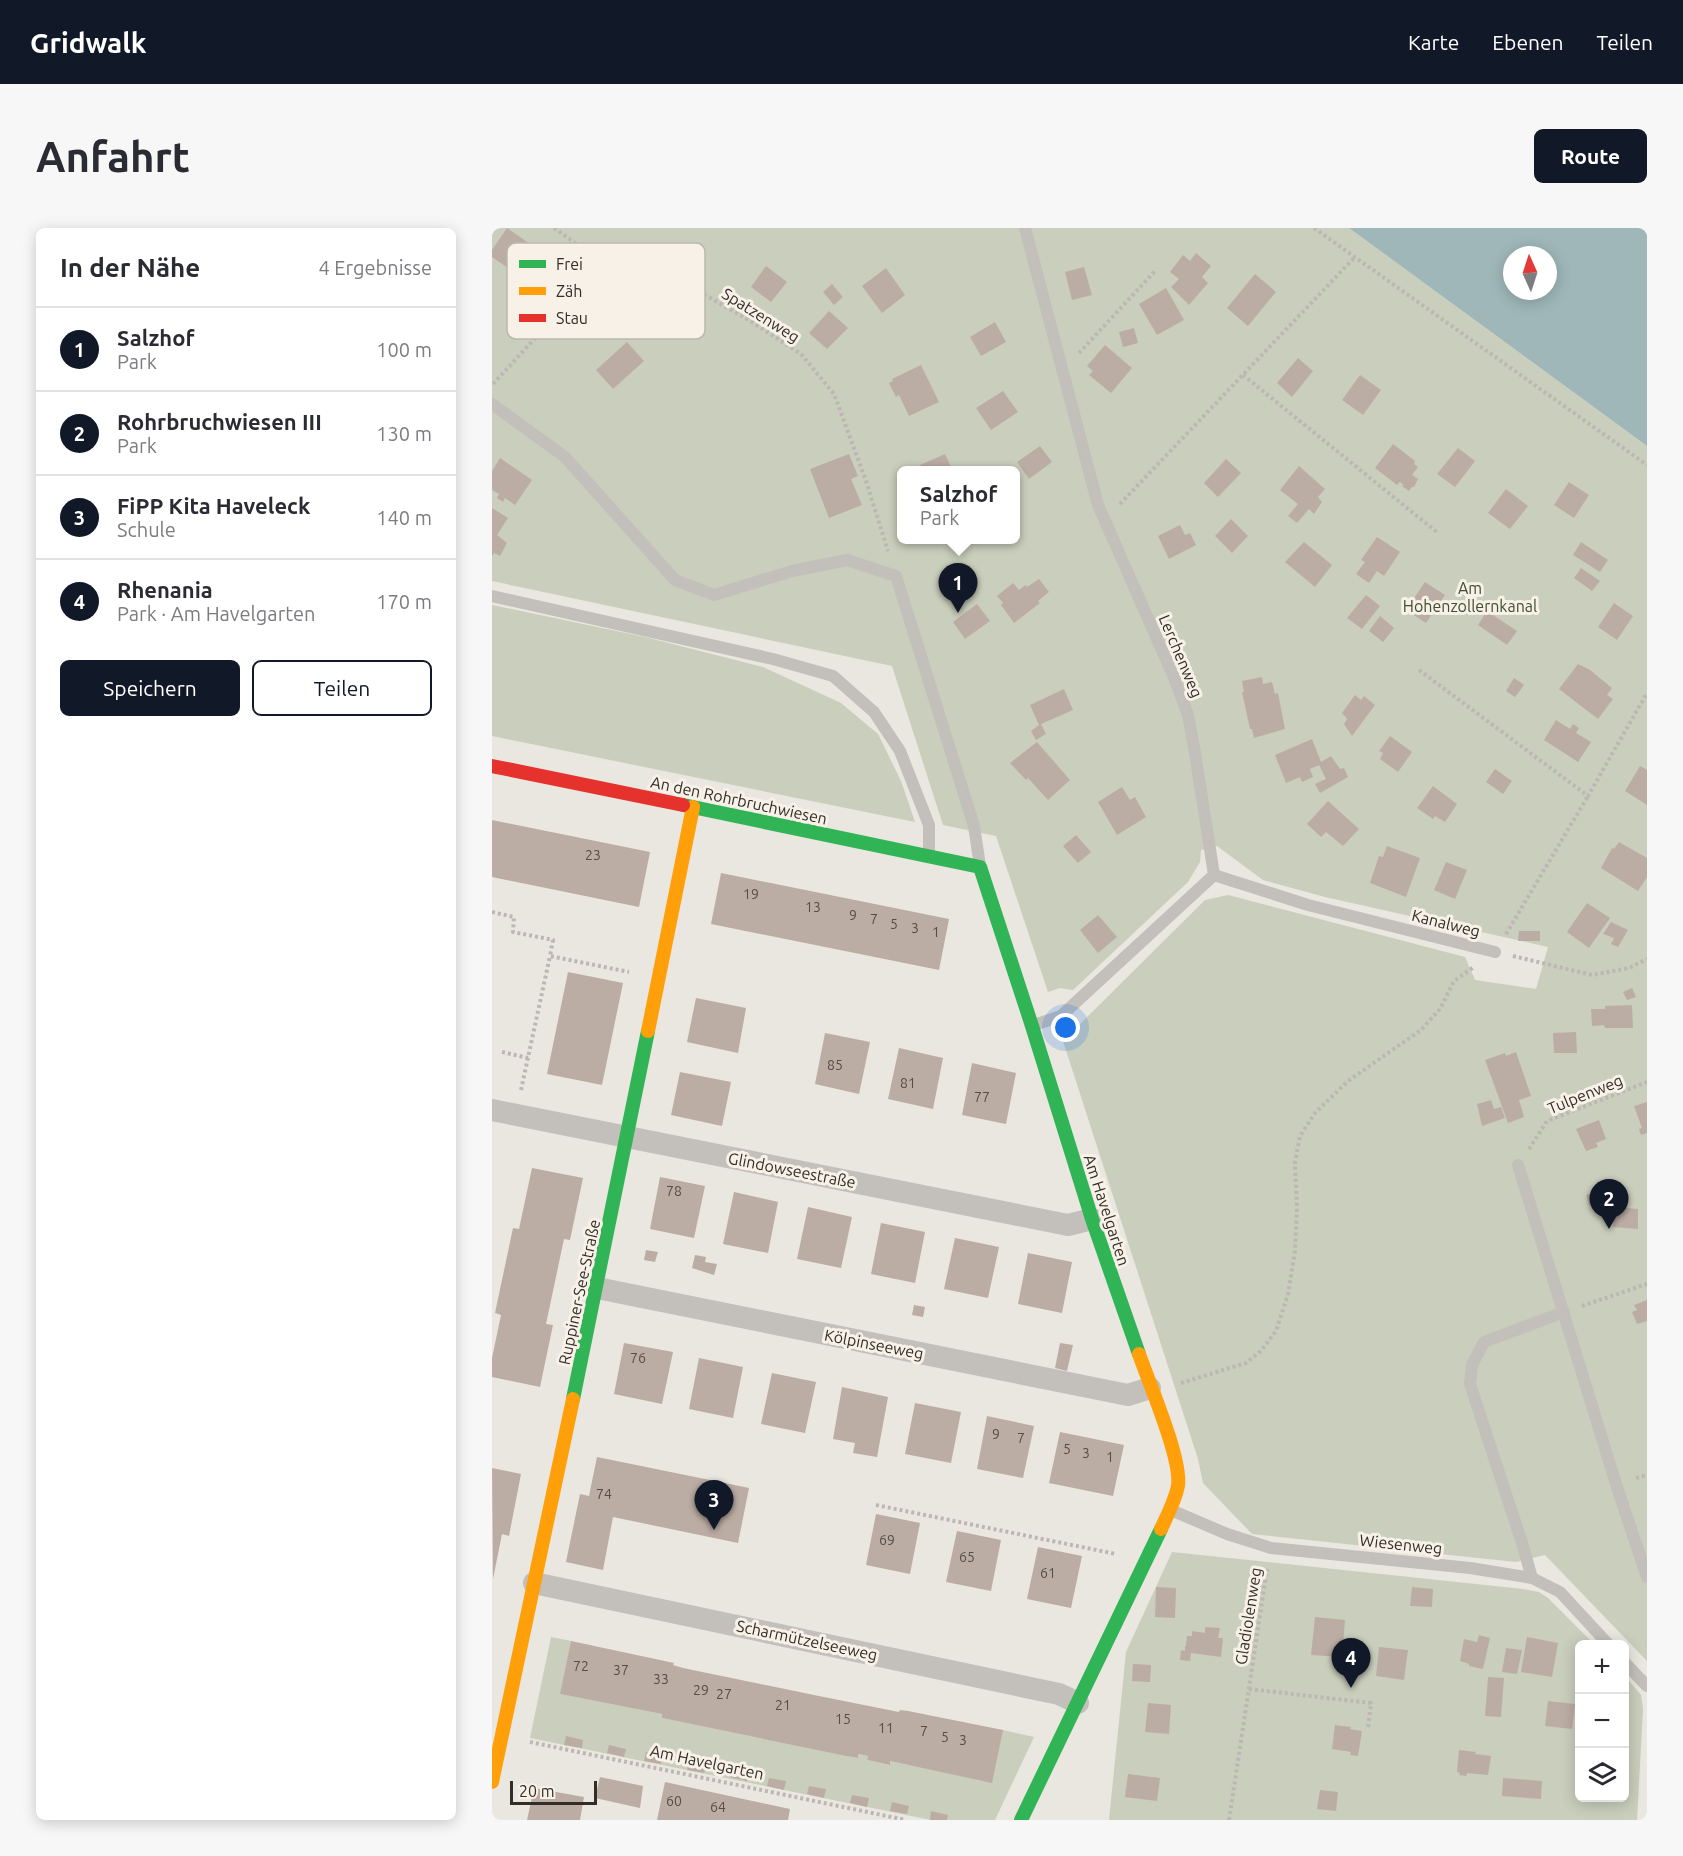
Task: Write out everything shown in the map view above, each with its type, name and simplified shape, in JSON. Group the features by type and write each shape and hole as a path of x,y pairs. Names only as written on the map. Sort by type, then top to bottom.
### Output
{"street":[{"name":"An den Rohrbruchwiesen","path":"492,766 980,867"},
{"name":"Ruppiner-See-Straße","path":"492,1782 597,1288 693,807"},
{"name":"Am Havelgarten","path":"980,867 1092,1219 1174,1454 1178,1485 1170,1510 1021,1820"},
{"name":"Glindowseestraße","path":"492,1110 1068,1225 1092,1219"},
{"name":"Kölpinseeweg","path":"597,1288 1128,1395 1150,1388"},
{"name":"Scharmützelseeweg","path":"534,1583 1059,1694 1078,1703"}],"lane":[{"name":"Lerchenweg","path":"1025,228 1098,505 1173,675 1188,715 1196,753 1214,875"},
{"path":"492,404 565,458 675,580 714,595 792,571 847,560 896,576 974,826 980,867"},
{"path":"492,596 774,659 833,676 874,712 900,751 929,825 929,856"},
{"path":"1032,1026 1061,1016 1214,875"},
{"name":"Kanalweg","path":"1214,875 1308,905 1495,952"},
{"path":"1518,1165 1647,1577"},
{"path":"1532,1578 1470,1384 1472,1365 1484,1342 1564,1312"},
{"name":"Wiesenweg","path":"1170,1510 1227,1534 1271,1548 1470,1568 1532,1578 1560,1592 1604,1640"},
{"path":"1629,1667 1647,1686"}],"path":[{"path":"554,228 575,243"},
{"path":"1314,228 1647,465"},
{"path":"1105,520 1354,258"},
{"path":"1062,371 1155,271"},
{"name":"Spatzenweg","path":"705,294 801,354 834,394 866,481 896,576"},
{"path":"492,385 534,339"},
{"path":"1243,375 1438,532"},
{"path":"1419,670 1588,796"},
{"name":"Kanalweg","path":"1495,952 1647,693"},
{"path":"492,912 514,917 513,932 553,940 516,1114"},
{"path":"1150,1388 1177,1384 1246,1363 1261,1351 1276,1331 1288,1294 1295,1251 1297,1208 1295,1162 1300,1136 1315,1113 1348,1081 1421,1030 1440,1009 1454,981 1495,952 1592,975 1629,968 1647,958"},
{"path":"550,956 659,977"},
{"path":"502,1052 528,1058"},
{"name":"Tulpenweg","path":"1518,1165 1547,1121 1647,1082"},
{"path":"1564,1312 1647,1284"},
{"path":"876,1505 1146,1560"},
{"name":"Gladiolenweg","path":"1229,1820 1271,1548"},
{"name":"Gladiolenweg","path":"1249,1689 1371,1703 1368,1729"},
{"name":"Am Havelgarten","path":"501,1736 906,1820"}],"green space":[{"name":"Am Hohenzollernkanal","path":"492,228 1349,228 1647,446 1647,1661 1545,1555 1516,1562 1252,1534 1203,1483 1198,1459 1063,1041 1205,900 1228,895 1465,957 1475,980 1536,989 1548,947 1325,897 1263,880 1217,846 1201,850 1200,862 1188,882 1073,990 1060,988 1048,992 996,836 943,825 892,666 492,581"},
{"path":"492,605 645,637 763,667 841,703 878,734 901,781 915,822 492,736"},
{"path":"1172,1552 1539,1592 1590,1640 1575,1640 1575,1802 1629,1802 1629,1681 1641,1695 1643,1709 1637,1820 1109,1820 1126,1652"},
{"path":"551,1637 571,1641 561,1694 662,1714 662,1718 857,1758 858,1754 868,1756 867,1760 889,1765 890,1761 908,1765 1003,1730 1034,1737 995,1820 931,1820 530,1738"}],"water":[{"path":"1349,228 1647,228 1647,446"}],"building":[{"path":"507,228 529,243 507,243 507,267 492,257 492,250"},
{"path":"1196,253 1211,266 1202,277 1208,283 1189,305 1171,287 1179,279 1170,272 1183,255 1190,261"},
{"path":"766,266 787,282 771,302 751,287"},
{"path":"1084,267 1092,295 1072,300 1065,272"},
{"path":"886,268 905,295 882,313 862,286"},
{"path":"1255,274 1276,292 1248,326 1227,308"},
{"path":"832,284 843,297 834,305 823,292"},
{"path":"1166,288 1184,320 1157,335 1139,304"},
{"path":"829,311 848,328 827,349 809,333"},
{"path":"995,322 1006,342 981,356 970,337"},
{"path":"1134,328 1138,343 1123,347 1119,332"},
{"path":"627,342 644,361 613,389 596,370"},
{"path":"1105,345 1132,368 1111,393 1089,375 1093,371 1087,366"},
{"path":"1298,358 1313,371 1292,397 1277,383"},
{"path":"921,365 939,402 909,416 899,395 896,397 889,383 893,381 892,379"},
{"path":"1360,375 1381,390 1363,415 1342,400"},
{"path":"1003,391 1018,412 991,430 976,408"},
{"path":"1393,444 1415,461 1414,464 1418,467 1412,475 1418,479 1409,491 1400,482 1397,485 1375,468"},
{"path":"1040,446 1052,462 1029,479 1017,462"},
{"path":"1458,448 1475,461 1455,487 1437,474"},
{"path":"849,454 858,476 851,479 862,505 829,518 810,469"},
{"path":"945,454 951,466 920,466"},
{"path":"500,458 532,480 515,505 505,498 503,502 497,498 499,494 492,490 492,471"},
{"path":"1226,459 1241,473 1218,497 1204,483"},
{"path":"1299,466 1325,489 1318,497 1322,502 1314,514 1309,509 1297,523 1288,516 1298,504 1280,490"},
{"path":"1569,482 1589,495 1574,518 1554,505"},
{"path":"1506,489 1528,506 1510,529 1488,513"},
{"path":"492,508 508,518 497,535 507,543 500,556 494,553 492,556"},
{"path":"1231,519 1248,536 1232,553 1215,536"},
{"path":"1180,525 1185,535 1190,533 1196,545 1169,559 1158,536"},
{"path":"1377,537 1400,552 1384,576 1377,571 1369,583 1356,574 1365,562 1361,560"},
{"path":"1304,542 1332,565 1315,587 1285,562"},
{"path":"1581,542 1608,560 1600,572 1573,555"},
{"path":"1581,568 1600,581 1592,591 1574,578"},
{"path":"1039,579 1049,592 1038,601 1040,603 1014,623 997,596 1013,583 1019,590"},
{"path":"1425,582 1445,595 1426,623 1406,610"},
{"path":"1366,595 1380,606 1362,629 1347,618"},
{"path":"1614,603 1633,616 1617,640 1598,627"},
{"path":"977,604 990,621 965,639 953,622"},
{"path":"1487,611 1517,631 1507,645 1478,625"},
{"path":"1380,616 1394,628 1383,642 1369,631"},
{"path":"1578,664 1590,670 1612,688 1607,695 1613,699 1598,719 1559,689"},
{"path":"1262,677 1263,684 1272,682 1275,694 1278,693 1285,729 1254,738 1242,692 1244,692 1242,681"},
{"path":"1514,678 1524,685 1515,697 1506,691"},
{"path":"1064,689 1073,710 1041,724 1046,734 1036,740 1031,731 1039,725 1030,705"},
{"path":"1355,695 1361,700 1364,696 1375,705 1352,736 1344,724 1347,719 1342,713"},
{"path":"1556,720 1570,729 1573,724 1579,728 1576,733 1591,742 1578,762 1544,740"},
{"path":"1390,736 1412,752 1398,772 1380,759 1383,753 1379,751"},
{"path":"1312,739 1321,762 1331,756 1340,769 1344,768 1348,777 1320,793 1315,784 1326,779 1319,765 1310,769 1313,777 1302,782 1300,777 1286,783 1275,755"},
{"path":"1037,742 1070,780 1048,800 1028,778 1026,780 1010,763"},
{"path":"1640,766 1647,770 1647,805 1625,791"},
{"path":"1495,769 1512,781 1503,794 1486,782"},
{"path":"1433,786 1457,804 1445,822 1435,816 1433,819 1417,808"},
{"path":"1122,787 1130,800 1135,797 1146,817 1117,835 1098,802"},
{"path":"1328,801 1359,829 1343,846 1326,832 1321,837 1307,824"},
{"path":"492,820 650,852 639,907 492,877"},
{"path":"1076,835 1091,852 1078,863 1063,846"},
{"path":"1619,842 1647,858 1647,877 1638,891 1601,868 1612,848 1614,849"},
{"path":"1387,846 1420,858 1406,897 1370,883 1379,856 1383,857"},
{"path":"1446,862 1467,870 1455,899 1434,890"},
{"path":"721,873 949,919 939,970 711,924"},
{"path":"1587,903 1610,918 1589,948 1567,932"},
{"path":"1098,915 1117,937 1098,953 1080,930"},
{"path":"1611,922 1628,930 1618,947 1611,944 1614,938 1603,934"},
{"path":"1519,931 1540,931 1540,941 1518,941"},
{"path":"568,972 623,983 602,1085 547,1074"},
{"path":"1632,988 1636,997 1627,1000 1623,992"},
{"path":"696,998 746,1008 738,1053 687,1042"},
{"path":"1632,1005 1633,1028 1592,1026 1591,1009"},
{"path":"1576,1032 1577,1053 1554,1053 1553,1033"},
{"path":"825,1033 870,1042 859,1094 815,1084"},
{"path":"899,1048 943,1058 933,1109 888,1099"},
{"path":"1516,1052 1531,1096 1519,1100 1524,1117 1508,1123 1485,1060"},
{"path":"972,1063 1016,1073 1006,1124 962,1115"},
{"path":"680,1072 731,1082 722,1126 671,1115"},
{"path":"1491,1100 1494,1109 1501,1107 1505,1118 1482,1126 1477,1104"},
{"path":"1647,1102 1647,1133 1641,1135 1639,1129 1642,1128 1634,1106"},
{"path":"1599,1120 1606,1139 1596,1143 1598,1147 1586,1151 1576,1129"},
{"path":"532,1168 583,1178 570,1240 564,1239 546,1324 553,1325 540,1387 492,1377 492,1358 501,1315 495,1313 513,1228 519,1229"},
{"path":"660,1177 705,1186 694,1238 650,1229"},
{"path":"734,1192 778,1202 768,1253 723,1244"},
{"path":"1596,1192 1600,1201 1589,1205 1586,1195"},
{"path":"808,1207 852,1217 841,1268 797,1259"},
{"path":"1615,1207 1638,1209 1638,1229 1613,1227"},
{"path":"881,1223 925,1232 915,1283 871,1274"},
{"path":"955,1238 999,1247 988,1298 944,1289"},
{"path":"646,1250 658,1252 655,1262 644,1260"},
{"path":"1028,1253 1072,1262 1062,1313 1018,1304"},
{"path":"695,1255 706,1257 705,1262 717,1264 714,1275 692,1268"},
{"path":"1647,1300 1647,1321 1637,1324 1632,1312 1637,1310 1634,1305"},
{"path":"914,1305 925,1307 923,1317 912,1315"},
{"path":"624,1343 673,1352 662,1404 614,1394"},
{"path":"1060,1343 1073,1345 1067,1371 1055,1368"},
{"path":"699,1358 743,1367 733,1418 689,1409"},
{"path":"772,1373 816,1382 805,1433 761,1424"},
{"path":"842,1387 888,1397 877,1457 853,1453 855,1443 833,1439"},
{"path":"915,1403 961,1412 951,1463 905,1454"},
{"path":"987,1416 1034,1426 1023,1478 977,1469"},
{"path":"1060,1432 1124,1445 1113,1496 1049,1483"},
{"path":"597,1457 749,1488 738,1543 613,1517 603,1570 566,1562 580,1494 589,1496"},
{"path":"492,1468 521,1474 509,1536 502,1534 493,1579"},
{"path":"876,1514 920,1523 910,1574 866,1565"},
{"path":"957,1531 1001,1540 991,1591 946,1582"},
{"path":"1038,1547 1082,1556 1071,1608 1027,1599"},
{"path":"1156,1587 1176,1588 1175,1618 1155,1617"},
{"path":"1412,1587 1433,1589 1432,1607 1410,1606"},
{"path":"1315,1617 1345,1620 1342,1657 1311,1655"},
{"path":"1205,1627 1220,1628 1218,1638 1223,1638 1221,1657 1191,1653 1190,1661 1180,1660 1181,1650 1185,1651 1187,1636 1192,1636 1192,1631 1205,1633"},
{"path":"1479,1635 1490,1638 1483,1669 1460,1661 1464,1639 1477,1642"},
{"path":"1527,1637 1558,1643 1552,1677 1521,1672"},
{"path":"571,1641 674,1663 673,1665 683,1668 814,1695 1003,1730 992,1783 890,1761 890,1765 867,1760 868,1756 858,1754 858,1758 846,1756 662,1718 662,1714 560,1694"},
{"path":"1379,1647 1408,1650 1404,1680 1376,1676"},
{"path":"1506,1648 1522,1650 1517,1674 1502,1672"},
{"path":"1133,1664 1151,1665 1150,1682 1132,1681"},
{"path":"1488,1677 1504,1678 1501,1717 1485,1716"},
{"path":"1548,1701 1575,1704 1572,1729 1545,1726"},
{"path":"1148,1703 1171,1705 1169,1734 1145,1732"},
{"path":"1335,1725 1362,1731 1358,1756 1350,1755 1351,1752 1332,1749"},
{"path":"566,1736 583,1740 582,1748 564,1745"},
{"path":"609,1745 626,1749 624,1757 607,1753"},
{"path":"1459,1750 1491,1756 1488,1775 1467,1773 1466,1776 1459,1775 1460,1773 1457,1772"},
{"path":"646,1752 662,1756 661,1764 644,1761"},
{"path":"689,1761 706,1765 704,1773 687,1770"},
{"path":"732,1770 749,1773 747,1781 730,1777"},
{"path":"1128,1774 1160,1778 1157,1801 1125,1797"},
{"path":"600,1777 643,1786 640,1808 595,1798"},
{"path":"769,1778 786,1781 784,1790 767,1786"},
{"path":"1503,1778 1542,1781 1541,1799 1502,1796"},
{"path":"665,1782 790,1809 788,1820 657,1820"},
{"path":"809,1786 826,1789 824,1798 807,1794"},
{"path":"534,1788 584,1797 580,1820 527,1820"},
{"path":"1320,1790 1338,1792 1336,1811 1317,1809"},
{"path":"852,1795 869,1798 867,1807 850,1803"},
{"path":"892,1802 909,1806 907,1814 890,1811"},
{"path":"931,1811 948,1815 947,1820 930,1820"}],"traffic: fast":[{"path":"683,805 980,867 1092,1219 1139,1354"},
{"path":"573,1399 648,1031"},
{"path":"1021,1820 1161,1529"}],"traffic: slow":[{"path":"648,1031 693,807"},
{"path":"1139,1354 1170,1440 1178,1474 1177,1492 1161,1529"},
{"path":"492,1782 573,1399"}],"traffic: jam":[{"path":"492,766 683,805"}],"place":[{"name":"Salzhof","path":"958,613"},
{"name":"Rohrbruchwiesen III","path":"1609,1229"},
{"name":"FiPP Kita Haveleck","path":"714,1530"},
{"name":"Rhenania","path":"1351,1688"}]}
